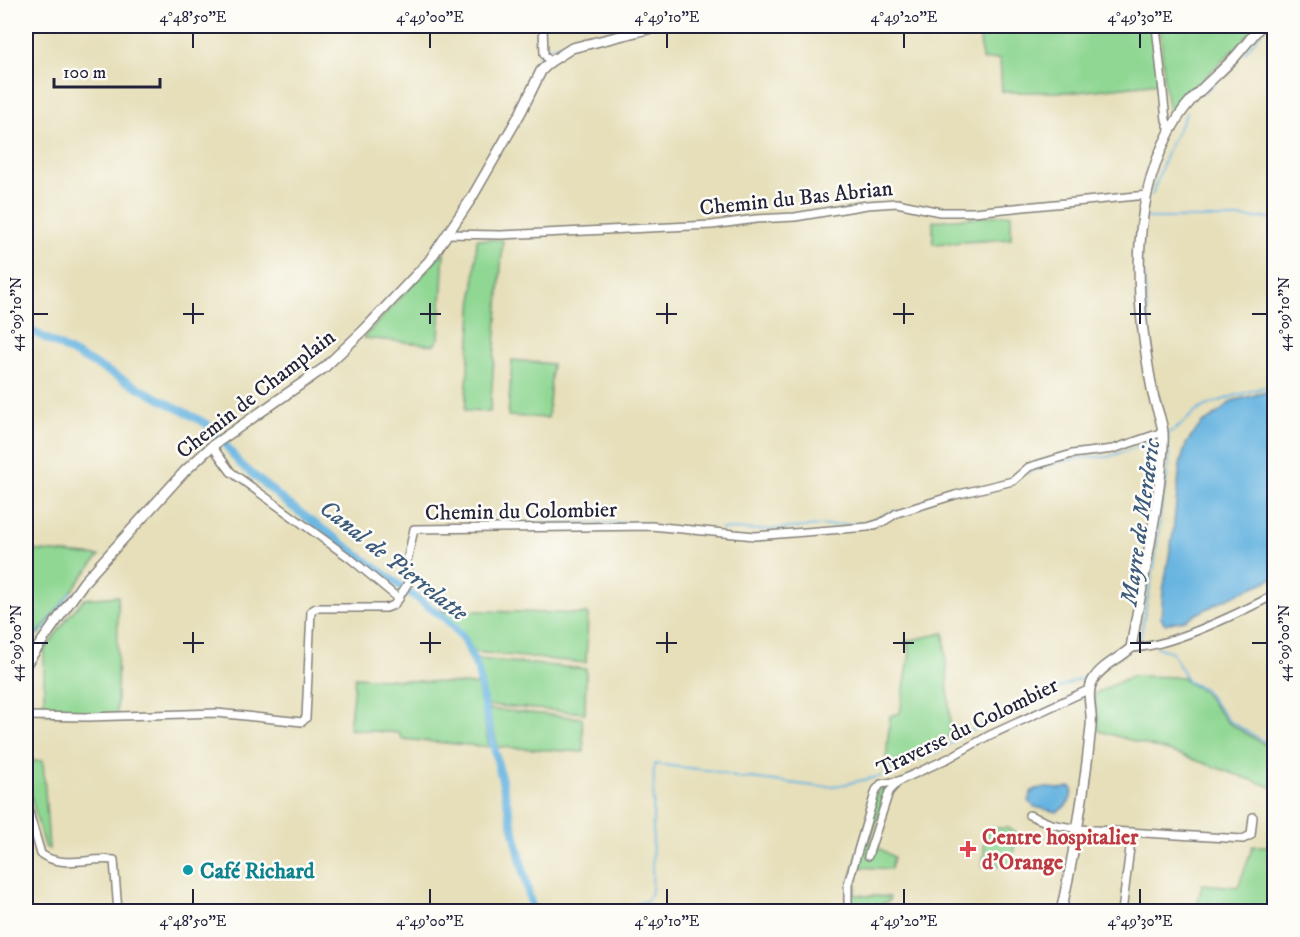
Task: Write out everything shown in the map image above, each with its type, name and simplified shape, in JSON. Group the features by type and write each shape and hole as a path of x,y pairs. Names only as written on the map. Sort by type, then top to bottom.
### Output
{"street":[{"path":"26,31 28,26"},
{"path":"543,26 544,54 550,62"},
{"name":"Chemin de Champlain","path":"26,664 84,582 163,494 212,446 285,397 343,352 429,261 471,199 521,112 541,71 550,62 572,48 660,26"},
{"path":"1156,26 1166,120 1170,131"},
{"path":"1132,646 1157,502 1163,432 1152,390 1140,287 1143,208 1170,131 1180,114 1261,26"},
{"name":"Chemin du Bas Abrian","path":"447,234 497,236 712,225 756,219 795,218 867,205 897,203 940,212 973,212 1147,195"},
{"name":"Chemin du Colombier","path":"403,593 414,529 651,526 754,536 868,528 897,513 955,495 1013,481 1029,467 1072,454 1113,449 1163,432"},
{"path":"212,446 231,472 379,580 392,595 403,593"},
{"path":"26,716 88,717 216,713 302,722 306,718 308,700 311,611 316,608 386,608 394,605 403,593"},
{"path":"1061,912 1088,765 1092,681 1104,668 1132,646 1150,646 1199,629 1275,595"},
{"name":"Traverse du Colombier","path":"848,912 848,884 876,790 881,784 898,781 1090,689"},
{"path":"868,856 889,792 898,781"},
{"path":"26,801 37,844 41,854 48,859 58,862 100,858 114,860 118,912"},
{"path":"1029,815 1051,824 1078,829 1243,839 1251,835 1253,817"},
{"path":"1122,912 1131,832"}],"green space":[{"path":"986,26 1154,26 1160,83 1078,92 1002,92 1000,59 982,60 980,38 988,36"},
{"path":"1160,26 1256,26 1190,93 1170,118 1165,89"},
{"path":"1011,214 1011,239 933,244 933,221"},
{"path":"477,239 503,240 490,412 465,411"},
{"path":"444,251 439,338 434,345 363,338"},
{"path":"512,360 552,364 548,418 508,416"},
{"path":"30,550 99,556 38,634 26,631 26,569"},
{"path":"118,596 117,714 44,714 44,651 84,599"},
{"path":"442,610 588,614 586,663 474,652 465,637"},
{"path":"944,633 951,731 949,736 926,752 912,753 909,758 895,763 885,771 890,716 900,713 910,653 906,641"},
{"path":"478,659 586,669 585,713 484,705"},
{"path":"1132,676 1183,677 1188,683 1202,690 1227,722 1274,750 1274,788 1175,753 1099,731 1094,694"},
{"path":"355,677 478,685 489,747 402,739 399,733 349,729"},
{"path":"488,709 582,718 584,752 498,747"},
{"path":"26,761 43,761 49,849 44,846 26,778"},
{"path":"881,786 886,786 886,790 870,843 894,857 891,869 858,867 855,895 890,897 889,901 882,904 882,911 849,911 849,885 877,791"},
{"path":"994,828 1007,828 1015,832 1013,863 1010,865 983,866 985,831 993,831"},
{"path":"1253,846 1274,846 1274,911 1196,911 1202,884 1238,887"}],"water":[{"path":"1274,390 1274,578 1185,620 1165,624 1161,618 1163,591 1173,533 1180,465 1186,444 1201,424 1232,401"},
{"path":"1046,787 1072,788 1068,802 1057,812 1035,807 1028,801 1031,792"}],"waterway":[{"path":"548,48 641,26"},
{"path":"1245,53 1261,32"},
{"path":"531,81 540,52"},
{"path":"1205,92 1238,60"},
{"path":"1152,195 1168,150 1187,112"},
{"path":"469,193 478,178"},
{"path":"456,214 464,201"},
{"path":"1147,218 1274,218"},
{"path":"1144,275 1151,356"},
{"name":"Canal de Pierrelatte","path":"26,328 207,424 220,438"},
{"name":"Mayre de Merderic","path":"1139,643 1155,560 1169,465 1168,433 1202,408 1274,384"},
{"path":"1156,388 1161,406"},
{"path":"1027,473 1058,462 1089,457 1108,457 1157,440"},
{"name":"Canal de Pierrelatte","path":"225,444 239,463 287,503 447,620 464,639 478,670 484,705 533,912"},
{"path":"720,529 761,530 865,523 895,511"},
{"path":"489,523 643,523"},
{"path":"39,635 71,592"},
{"path":"26,656 34,643"},
{"path":"1156,647 1172,652 1188,682 1203,688 1228,720 1274,747"},
{"name":"Mayre de Merderic","path":"1107,660 1125,648"},
{"path":"26,673 29,667"},
{"name":"Mayre de Merderic","path":"1093,671 1098,667"},
{"name":"Mayre de Merderic","path":"884,774 896,764 942,750 962,735 996,719 1013,707 1085,677"},
{"name":"Mayre de Merderic","path":"610,912 647,901 652,891 654,764 714,771 742,779 751,778 821,787 881,776"}],"place":[{"name":"Centre hospitalier d'Orange","path":"968,849"},
{"name":"Café Richard","path":"188,870"}]}
